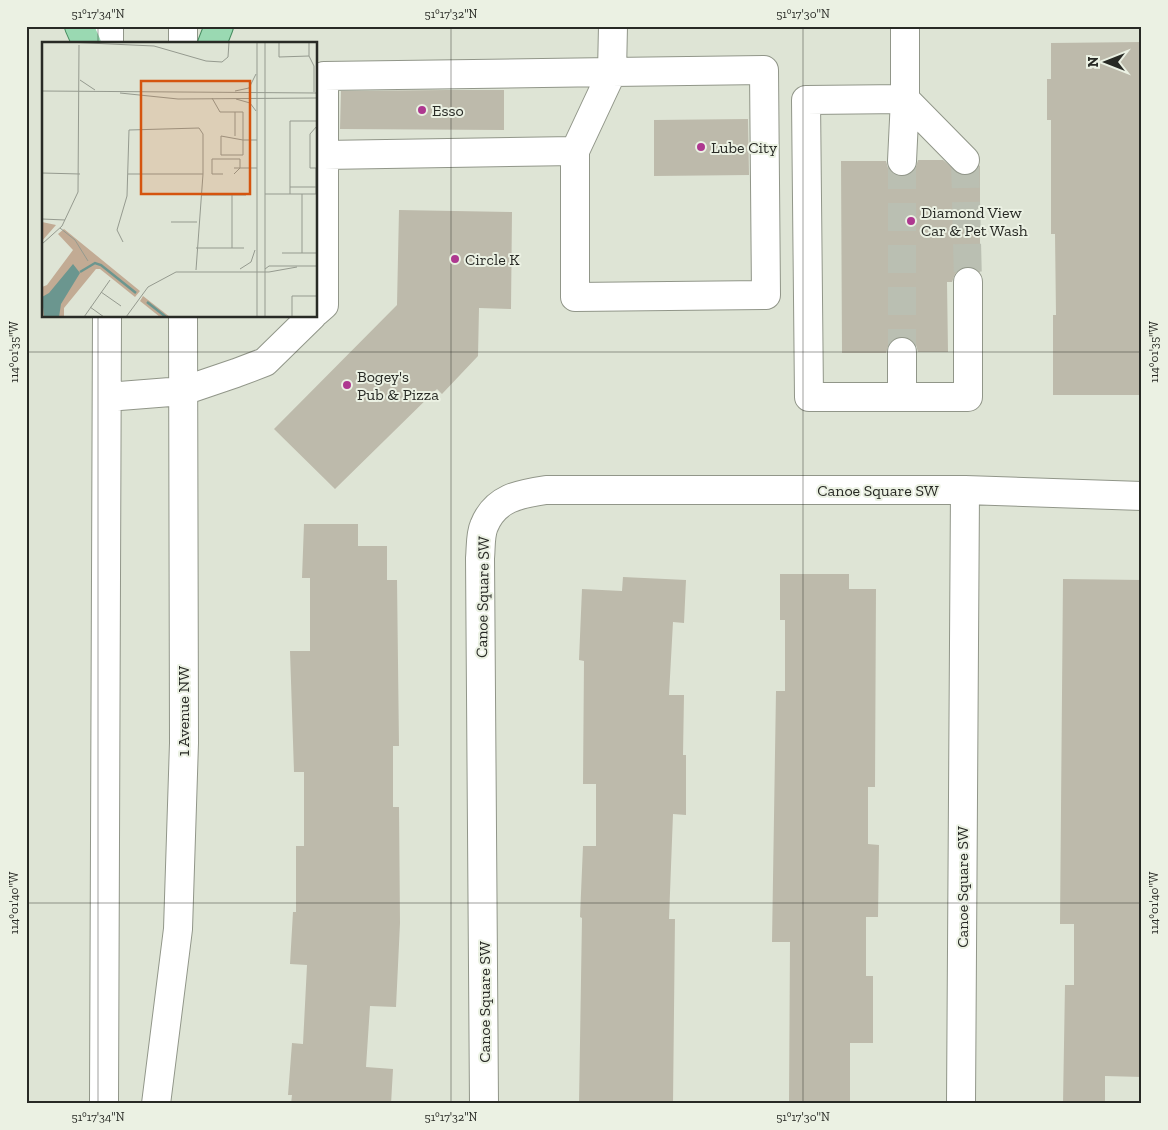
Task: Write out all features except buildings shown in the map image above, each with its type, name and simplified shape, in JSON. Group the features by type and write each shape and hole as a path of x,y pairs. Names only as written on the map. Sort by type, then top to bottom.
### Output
{"main road":[{"path":"80,26 86,42"},
{"path":"213,42 219,26"}],"street":[{"path":"109,26 109,42"},
{"path":"183,26 183,42"},
{"path":"318,310 324,305 324,76 612,72 764,70 766,295 575,297 575,151 612,72 613,26"},
{"path":"902,160 905,99 904,26"},
{"path":"764,100 905,99 965,160"},
{"path":"806,100 809,397 968,396 968,282"},
{"path":"324,155 575,151"},
{"path":"104,1104 107,318"},
{"name":"1 Avenue NW","path":"156,1104 178,929 184,743 183,318"},
{"path":"107,396 183,391 265,362 310,318"},
{"path":"902,352 902,397"},
{"name":"Canoe Square SW","path":"484,1104 480,558 484,527 498,506 517,494 546,490 965,490 1142,496"},
{"name":"Canoe Square SW","path":"961,1104 965,490"}],"tunnel":[{"path":"965,160 968,282"},
{"path":"902,161 902,352"}],"place":[{"name":"Esso","path":"422,110"},
{"name":"Lube City","path":"701,147"},
{"name":"Diamond View Car & Pet Wash","path":"911,221"},
{"name":"Circle K","path":"455,259"},
{"name":"Bogey's Pub & Pizza","path":"347,385"}]}
